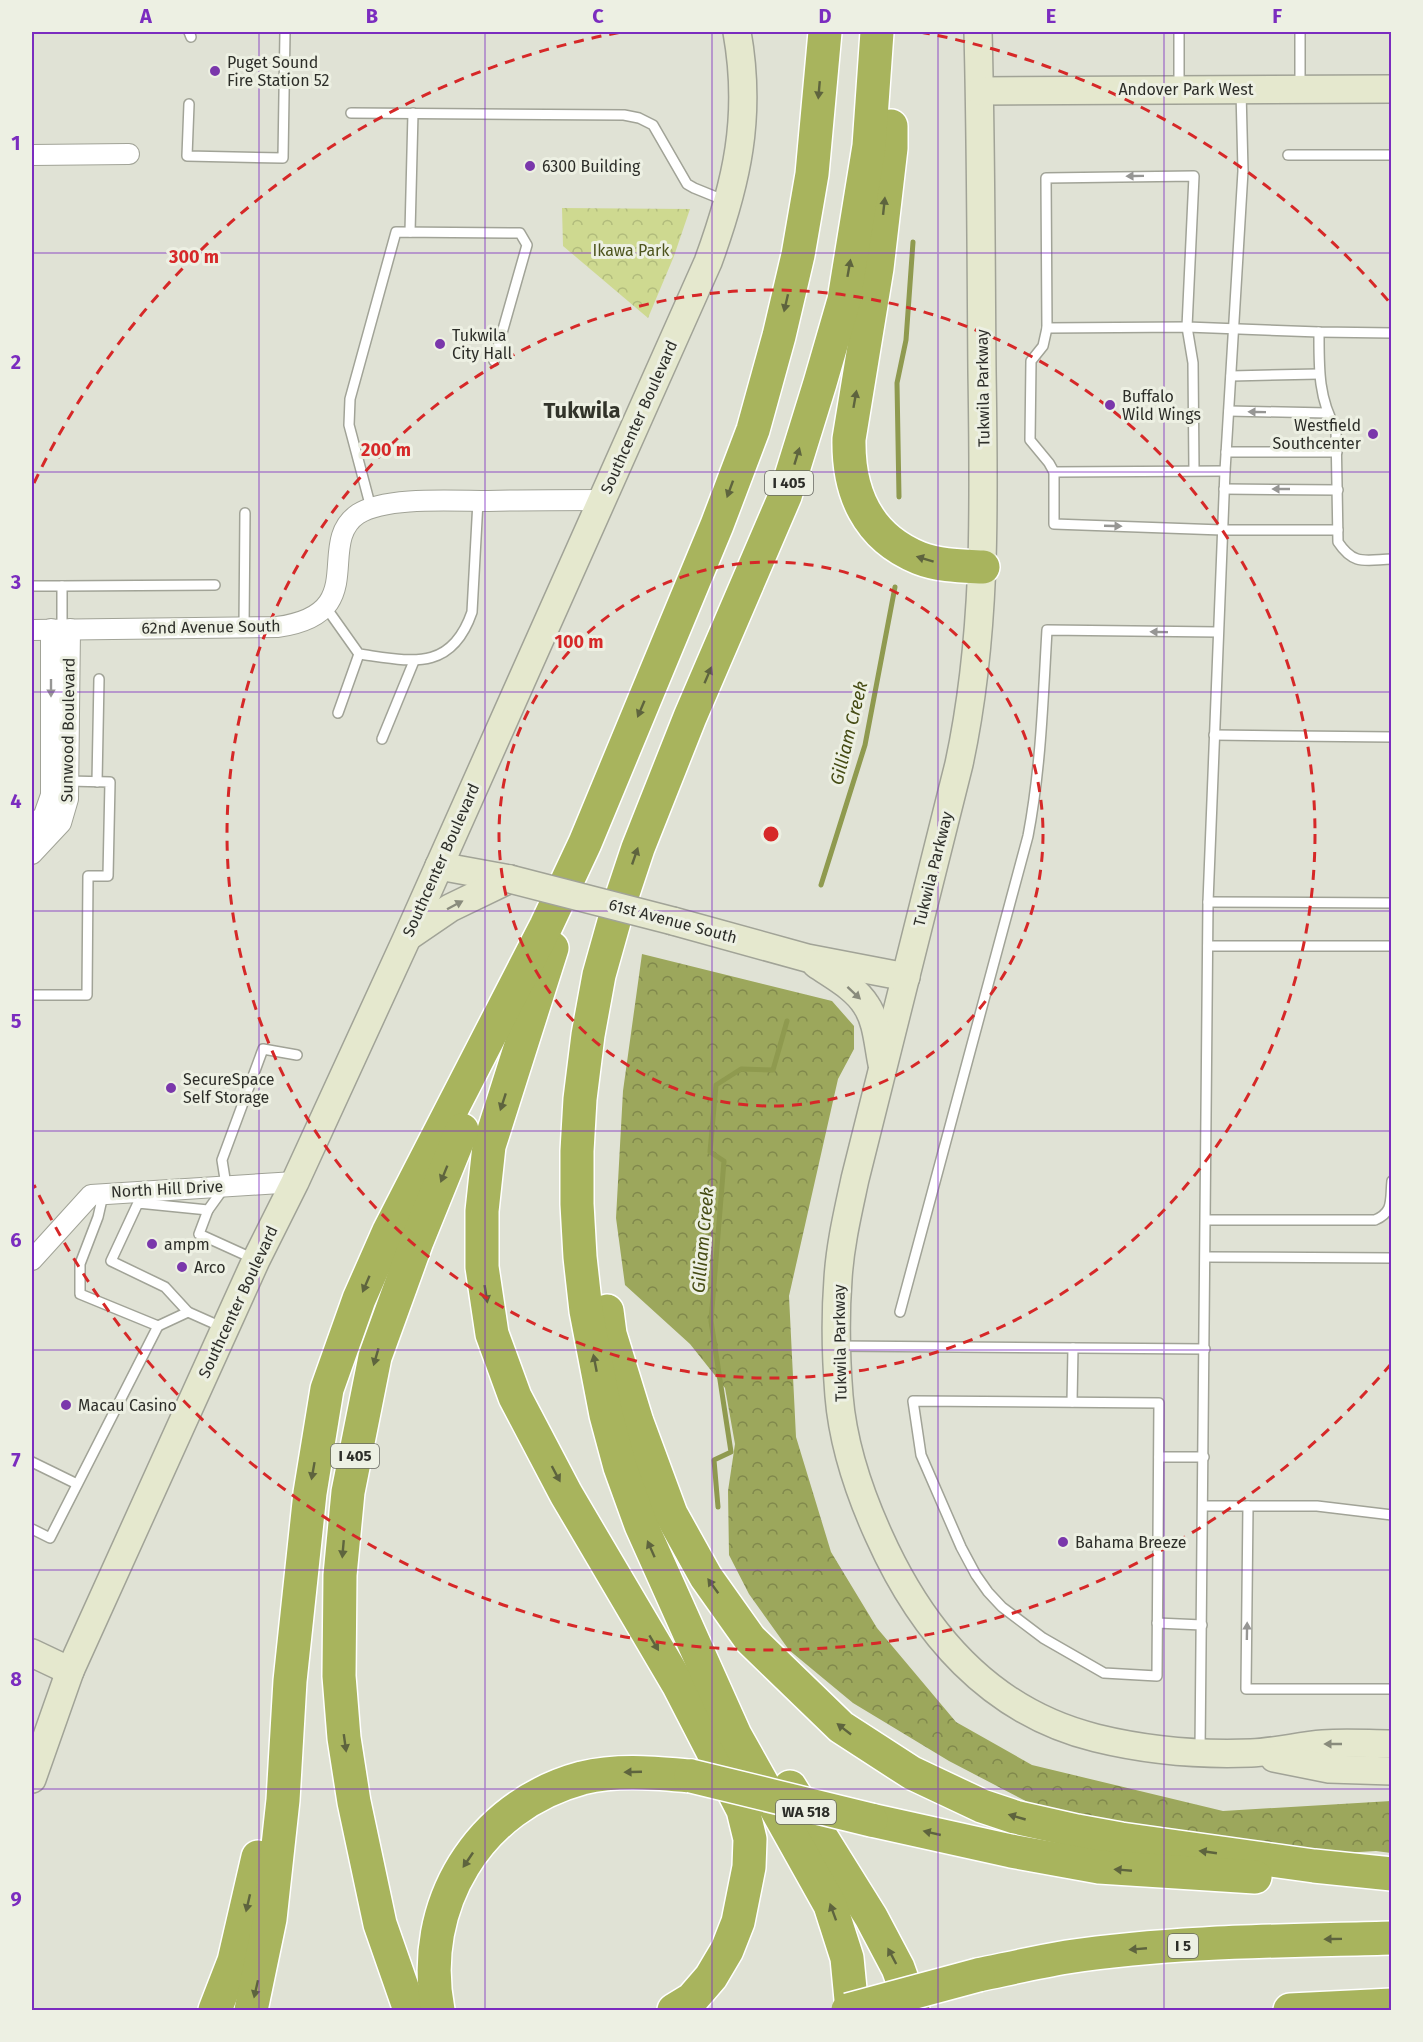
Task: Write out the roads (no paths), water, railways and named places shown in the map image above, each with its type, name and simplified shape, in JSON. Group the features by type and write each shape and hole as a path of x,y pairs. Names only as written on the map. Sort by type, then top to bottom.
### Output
{"highway":[{"name":"I 405","path":"410,2010 380,1924 354,1802 344,1738 339,1676 340,1575 348,1492 375,1357 417,1241 546,926 585,843 717,525 753,430 798,255 812,174 825,32"},
{"name":"I 405","path":"684,1621 641,1525 620,1467 594,1361 579,1257 577,1204 580,1098 599,975 617,911 638,848 690,717 785,496 844,300 869,146 877,32"},
{"path":"890,32 891,148 877,268 849,439 853,485 870,519 881,533 899,548 921,558 943,564 983,567"},
{"path":"585,843 489,1146 482,1211 482,1267 492,1334 515,1397 566,1494 678,1684 743,1810 750,1839 749,1867 738,1922 727,1950 711,1977 692,1999 674,2010"},
{"path":"617,911 598,1128 598,1225 610,1334 637,1422 671,1514 706,1577 750,1639 841,1727 912,1773 982,1806 1041,1823 1121,1839 1304,1865 1392,1874"},
{"path":"251,2010 270,1919 283,1800 290,1681 310,1492 327,1389 359,1299 389,1231 546,926"},
{"path":"684,1621 735,1735 830,1905 847,1958 850,2010"},
{"name":"WA 518","path":"684,1621 865,1906 898,1968 913,2010"},
{"path":"214,2010 234,1961 253,1885 290,1681"},
{"path":"438,2010 433,1969 436,1939 442,1912 452,1885 485,1836 510,1814 534,1798 582,1778 639,1772 691,1776 871,1821 1099,1867 1234,1877 1312,1877 1392,1882"},
{"name":"I 5","path":"850,2010 978,1975 1066,1958 1118,1951 1253,1941 1392,1938"},
{"path":"1290,2010 1392,2005"}],"main road":[{"name":"Southcenter Boulevard","path":"32,1779 70,1671 256,1260 295,1182 439,866 708,262 728,202 741,146 744,81 737,32"},
{"name":"Tukwila Parkway","path":"978,32 983,567 978,640 969,715 844,1232 837,1279 839,1398 849,1455 867,1511 890,1561 913,1602 939,1637 997,1692 1064,1728 1094,1738 1129,1745 1200,1752 1252,1753"},
{"name":"Andover Park West","path":"980,91 1392,89"},
{"name":"61st Avenue South","path":"439,866 510,879 807,958 906,978"},
{"path":"406,938 450,908 510,879"},
{"path":"807,958 853,990 867,1006 874,1024 884,1071"},
{"path":"32,1653 70,1671"},
{"name":"Southcenter Boulevard","path":"32,1722 70,1671"},
{"path":"1252,1753 1324,1744 1392,1744"},
{"path":"1252,1753 1329,1769 1392,1771"}],"street":[{"path":"32,155 129,154"},
{"path":"325,606 334,594 337,582 342,534 354,517 371,508 405,502 602,500"},
{"name":"62nd Avenue South","path":"54,629 292,625 316,615 325,606"},
{"name":"Sunwood Boulevard","path":"32,854 61,823 68,800 59,781 54,629"},
{"name":"Sunwood Boulevard","path":"32,828 44,815 59,781"},
{"name":"North Hill Drive","path":"32,1260 91,1195 104,1192 295,1182"}],"lane":[{"path":"189,104 187,156 283,158 285,32"},
{"path":"1179,32 1179,89"},
{"path":"1300,32 1300,89"},
{"path":"1200,1752 1208,902 1222,530 1243,171 1241,89"},
{"path":"351,113 624,115 639,118 653,125 687,183 728,202"},
{"path":"410,232 413,113"},
{"path":"1288,155 1392,155"},
{"path":"1194,470 1193,363 1187,327 1194,176 1046,178 1047,327 1043,346 1031,361 1030,440 1054,472 1054,524 1222,530 1338,530"},
{"path":"371,508 349,424 350,399 396,231 520,233 528,245 494,361"},
{"path":"1047,327 1187,327 1392,333"},
{"path":"1319,332 1319,374 1327,413 1336,429 1338,542 1346,554 1355,560 1392,559"},
{"path":"1231,376 1319,374"},
{"path":"1229,411 1327,413"},
{"path":"1226,452 1337,452"},
{"path":"1054,472 1225,471"},
{"path":"1224,489 1338,490"},
{"path":"325,606 359,654 414,661 429,660 441,654 454,644 467,627 472,612 478,501"},
{"path":"244,627 245,513"},
{"path":"32,586 215,585"},
{"path":"54,629 62,586"},
{"path":"900,1312 1028,836 1036,795 1047,630 1218,632"},
{"path":"338,713 359,654"},
{"path":"382,739 414,661"},
{"path":"97,782 99,680"},
{"path":"1214,735 1392,737"},
{"path":"32,994 87,995 88,876 108,876 110,782 59,781"},
{"path":"1208,902 1392,903"},
{"path":"1208,946 1392,946"},
{"path":"256,1260 199,1234 208,1210 226,1185 222,1160 263,1049 297,1055"},
{"path":"1206,1220 1375,1220 1385,1216 1390,1207 1392,1181"},
{"path":"104,1192 98,1217 80,1264 80,1294 158,1326"},
{"path":"208,1210 138,1203 111,1261 165,1287 188,1312 225,1329"},
{"path":"1206,1257 1392,1258"},
{"path":"32,1529 50,1538 158,1326 188,1312"},
{"path":"837,1347 1205,1348"},
{"path":"1072,1348 1072,1402"},
{"path":"913,1401 1072,1402 1159,1403 1157,1676 1104,1673 1043,1638 1002,1606 976,1575 961,1547 921,1455 913,1401"},
{"path":"1159,1457 1204,1457"},
{"path":"32,1462 77,1484"},
{"path":"1204,1506 1317,1506 1392,1515"},
{"path":"1248,1506 1246,1689 1392,1689"},
{"path":"1157,1623 1202,1625"}],"waterway":[{"name":"Gilliam Creek","path":"899,497 897,383 906,340 913,242"},
{"name":"Gilliam Creek","path":"821,885 865,745 895,587"},
{"name":"Gilliam Creek","path":"718,1507 714,1460 731,1452 711,1321 724,1161 710,1152 716,1085 741,1069 773,1070 787,1021"}],"place":[{"name":"Puget Sound Fire Station 52","path":"215,71"},
{"name":"6300 Building","path":"530,166"},
{"name":"Tukwila City Hall","path":"440,344"},
{"name":"Buffalo Wild Wings","path":"1110,405"},
{"name":"Westfield Southcenter","path":"1373,434"},
{"name":"SecureSpace Self Storage","path":"171,1088"},
{"name":"ampm","path":"152,1244"},
{"name":"Arco","path":"182,1267"},
{"name":"Macau Casino","path":"66,1405"},
{"name":"Bahama Breeze","path":"1063,1542"}],"district":[{"name":"Tukwila","path":"582,410"}],"park label":[{"name":"Ikawa Park","path":"631,250"}]}
